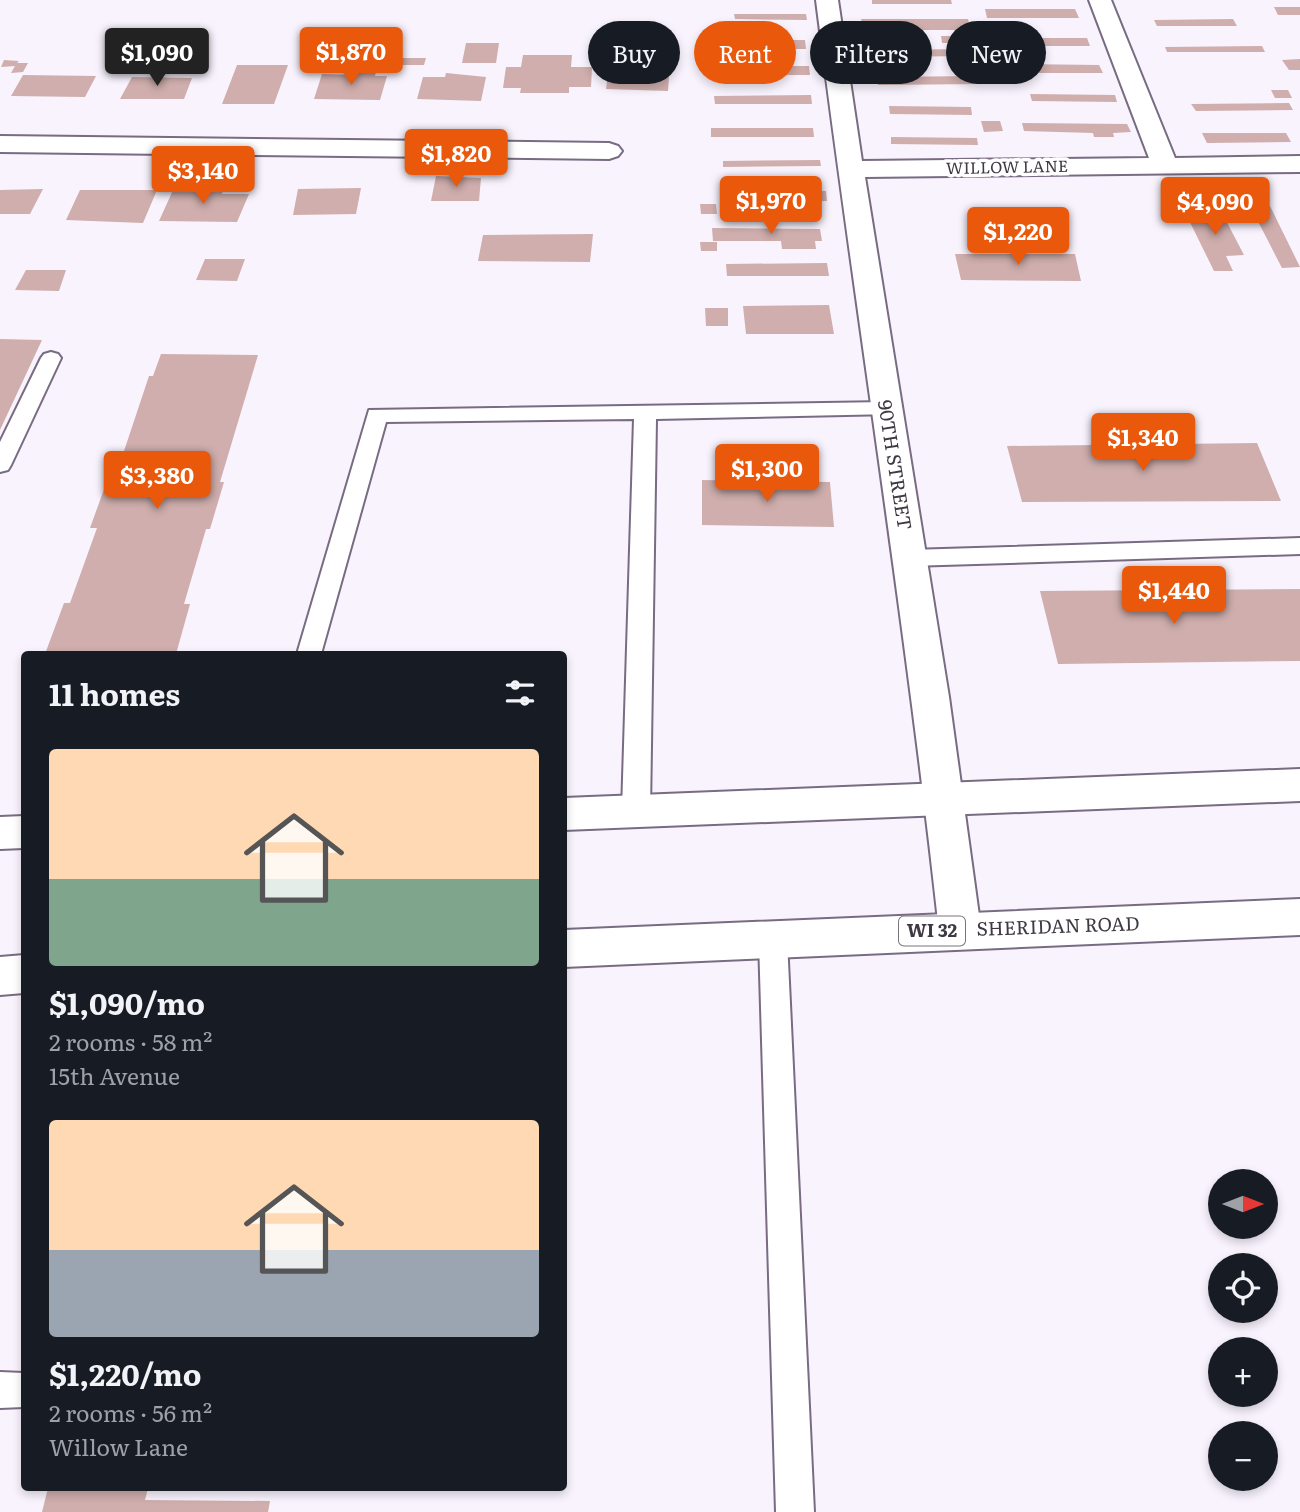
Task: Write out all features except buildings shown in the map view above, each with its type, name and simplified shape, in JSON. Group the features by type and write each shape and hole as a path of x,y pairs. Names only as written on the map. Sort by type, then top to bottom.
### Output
{"street":[{"name":"90TH STREET","path":"827,0 849,169 946,801 960,930"},
{"path":"1100,0 1165,165"},
{"path":"0,144 610,151"},
{"name":"WILLOW LANE","path":"849,169 1300,164"},
{"path":"567,814 1300,785"},
{"path":"0,833 21,832"},
{"name":"SHERIDAN ROAD","path":"567,949 1300,917"},
{"path":"0,976 21,974"}],"lane":[{"path":"0,465 51,358"},
{"path":"310,651 377,415 645,414 886,409"},
{"path":"636,811 645,414"},
{"path":"909,558 1300,546"},
{"path":"773,940 795,1512"},
{"path":"0,1390 21,1390"}]}
